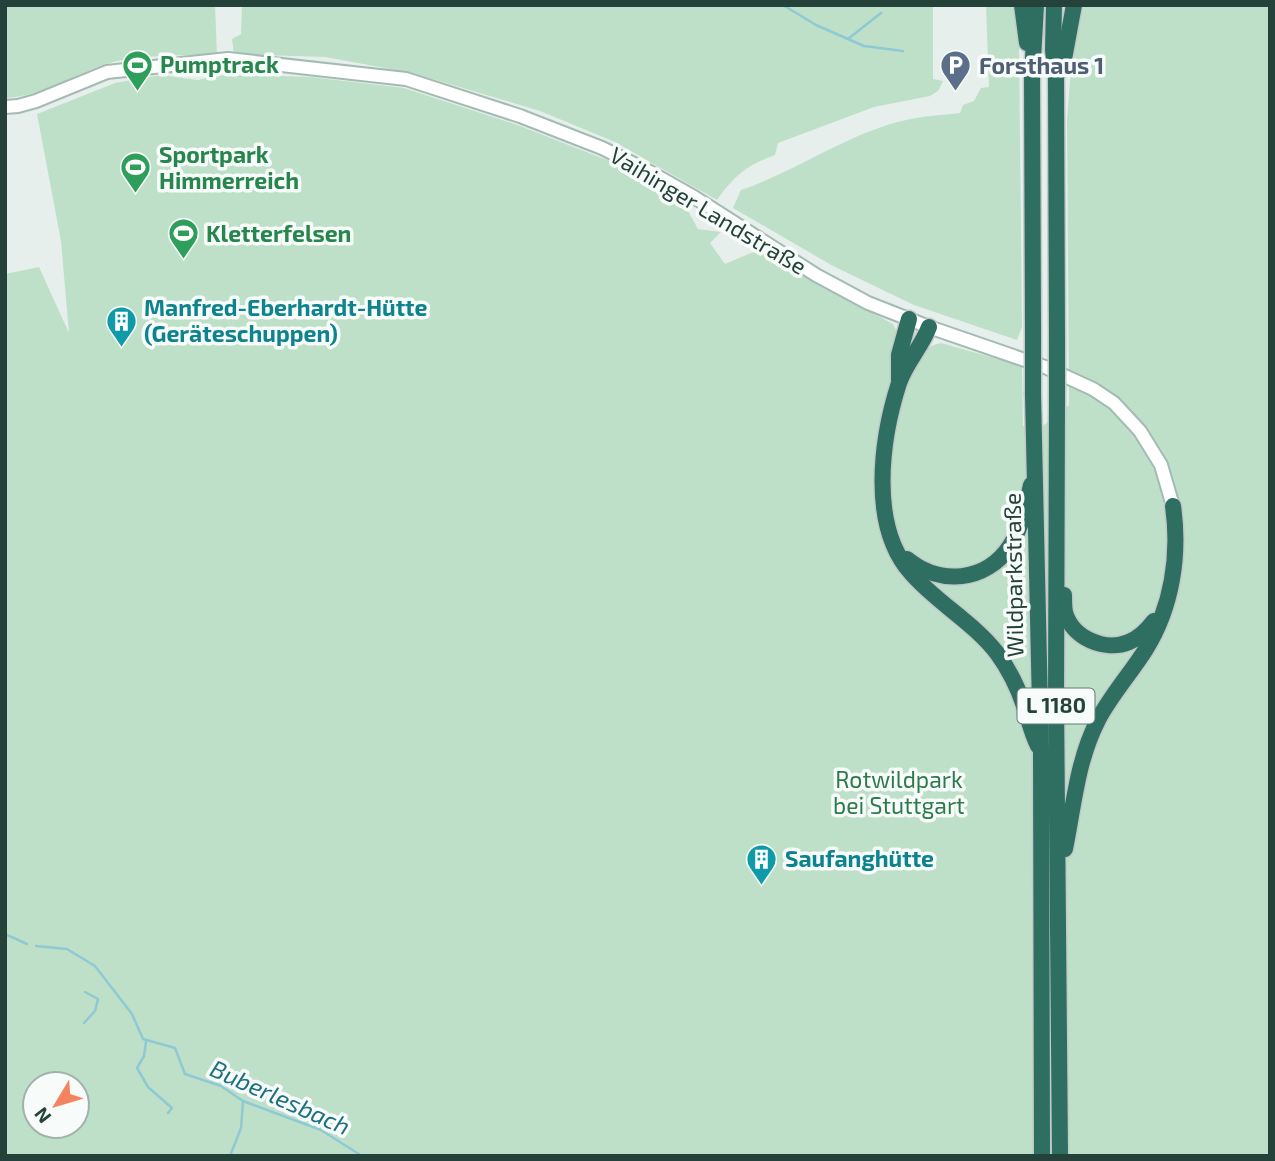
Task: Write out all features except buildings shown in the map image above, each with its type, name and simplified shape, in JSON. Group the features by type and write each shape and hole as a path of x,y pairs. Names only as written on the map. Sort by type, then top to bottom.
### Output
{"highway":[{"name":"L 1180","path":"1021,5 1032,77"},
{"name":"L 1180","path":"1032,77 1036,5"},
{"name":"L 1180","path":"1054,5 1053,50 1056,78"},
{"path":"1056,78 1063,59 1074,5"},
{"name":"Wildparkstraße","path":"1032,77 1033,395 1041,751 1042,1156"},
{"name":"Wildparkstraße","path":"1056,78 1060,1156"},
{"name":"L 1180","path":"909,319 899,355 900,382 885,455 882,494 884,520 894,549 913,576 978,630 998,655 1024,706 1029,730 1041,751"},
{"name":"L 1180","path":"900,382 929,327"},
{"name":"L 1180","path":"894,549 913,564 934,575 962,577 978,574 1004,555 1015,538 1034,468"},
{"name":"L 1180","path":"1059,878 1076,782 1091,737 1106,706 1146,650 1161,621 1175,562 1177,533 1173,506"},
{"name":"L 1180","path":"1056,535 1061,552 1065,612 1077,631 1093,641 1108,645 1126,644 1138,638 1164,608"}],"street":[{"name":"Vaihinger Landstraße","path":"5,107 18,107 36,101 107,72 213,59 278,63 406,79 520,116 602,148 694,197 842,289 929,327 1045,366 1105,396 1126,414 1154,452 1167,480 1173,506"}],"green space":[{"path":"5,5 215,5 217,55 164,56 113,62 47,89 5,98"},
{"path":"242,5 933,5 933,79 943,81 938,91 930,96 874,107 778,143 775,155 742,172 717,200 615,142 540,111 412,73 325,57 234,54 232,39 241,34"},
{"path":"986,5 1015,5 1019,42 1022,327 1017,340 914,305 833,266 733,208 741,190 864,134 906,120 960,113 963,105 974,101 981,88 989,87"},
{"name":"Rotwildpark bei Stuttgart","path":"1081,5 1270,5 1270,1156 5,1156 5,274 39,267 69,333 61,241 37,114 115,83 161,75 198,80 224,74 310,77 404,88 515,124 607,160 687,209 698,229 721,232 710,243 725,264 758,250 893,324 897,332 891,385 881,430 901,404 917,359 930,347 941,343 1022,366 1023,426 1043,426 1069,405 1067,120 1072,56"}],"waterway":[{"path":"783,5 816,25 864,46 903,51"},
{"path":"848,39 881,13"},
{"name":"Buberlesbach","path":"5,934 27,944"},
{"name":"Buberlesbach","path":"36,946 67,949 95,966 132,1014 143,1039 175,1048 185,1074 221,1086 243,1101 321,1130 362,1156"},
{"path":"84,1023 95,1011 98,999 85,992"},
{"path":"146,1042 144,1056 137,1068 148,1087 172,1108 168,1113"},
{"path":"230,1156 241,1128 243,1102"}],"place":[{"name":"Pumptrack","path":"137,92"},
{"name":"Forsthaus 1","path":"956,93"},
{"name":"Sportpark Himmerreich","path":"136,195"},
{"name":"Kletterfelsen","path":"183,261"},
{"name":"Manfred-Eberhardt-Hütte (Geräteschuppen)","path":"121,348"},
{"name":"Saufanghütte","path":"762,886"}]}
